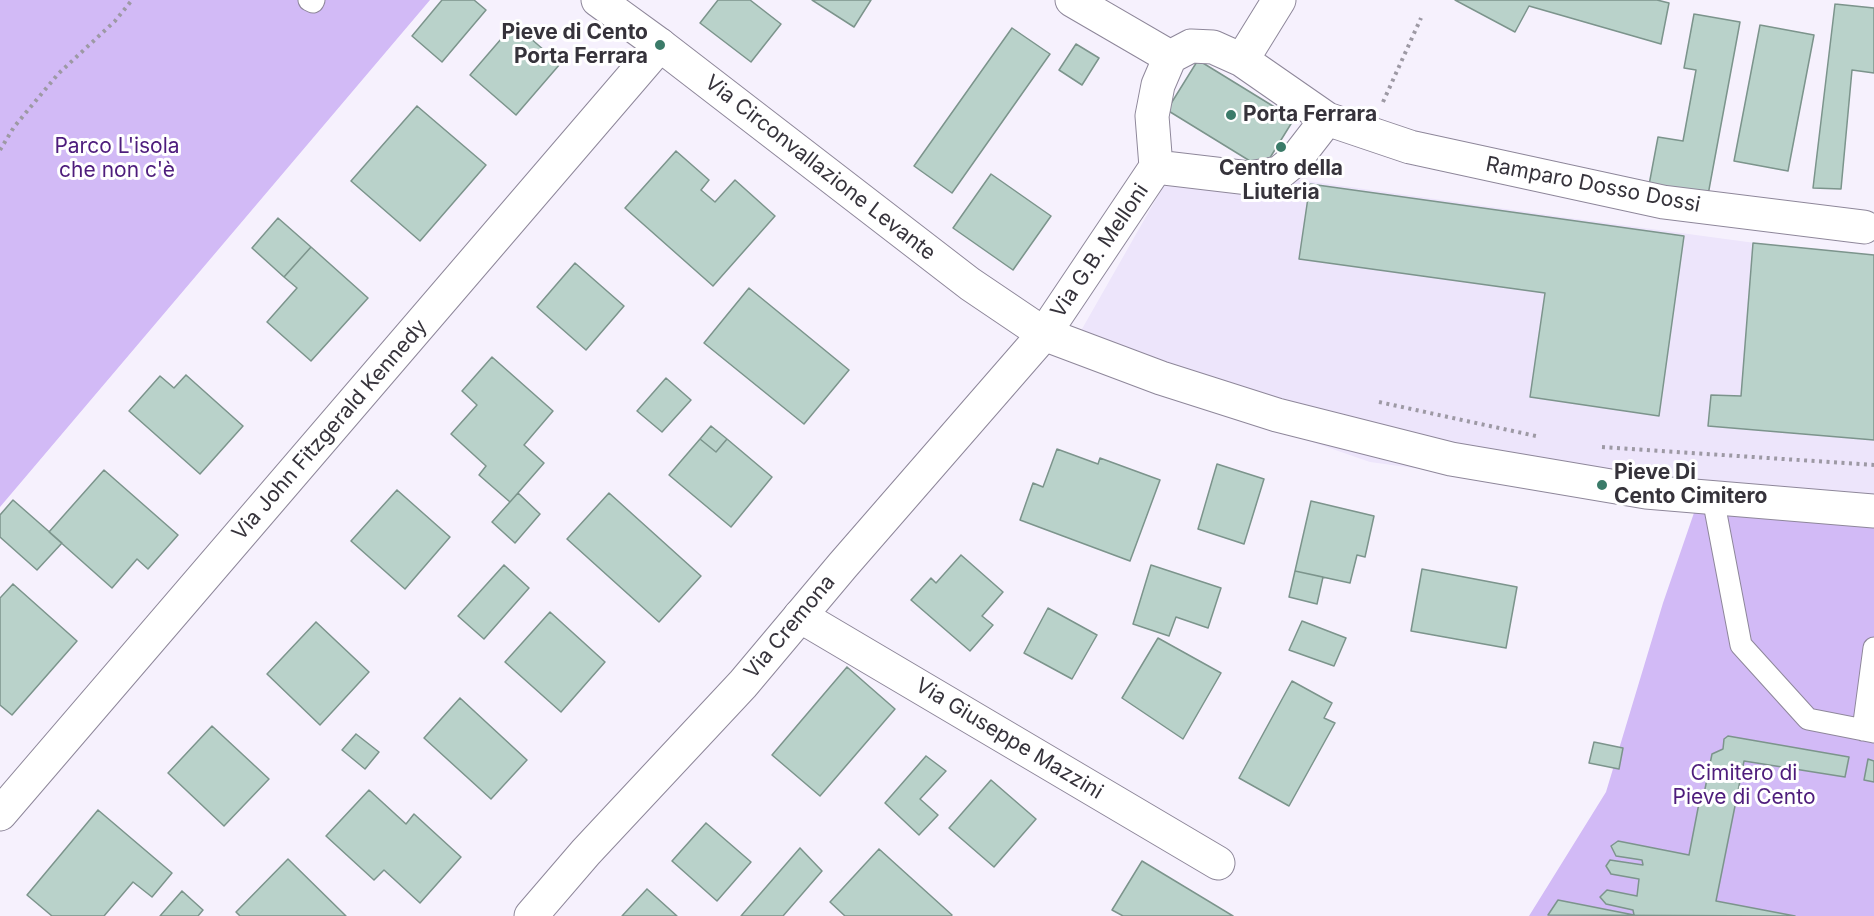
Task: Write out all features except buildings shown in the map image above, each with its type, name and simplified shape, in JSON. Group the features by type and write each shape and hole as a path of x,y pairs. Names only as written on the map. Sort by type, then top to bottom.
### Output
{"street":[{"name":"Via Circonvallazione Levante","path":"598,0 660,45 970,284 1044,334 1161,378 1277,415 1451,459 1646,492 1874,511"},
{"path":"1072,0 1170,57 1158,85 1152,116 1156,167 1249,178 1279,174 1296,159 1327,119"},
{"path":"1242,60 1279,0"},
{"name":"Via John Fitzgerald Kennedy","path":"0,814 660,45"},
{"name":"Ramparo Dosso Dossi","path":"1170,57 1191,46 1213,48 1242,60 1327,119 1410,147 1663,202 1864,227"},
{"name":"Via G.B. Melloni","path":"1044,334 1156,167"},
{"name":"Via Cremona","path":"531,916 586,852 743,684 1044,334"},
{"name":"Via Giuseppe Mazzini","path":"800,616 1218,863"}],"lane":[{"path":"309,0 313,2 314,0"},
{"path":"1713,498 1741,645 1808,719 1869,731 1874,648"}],"path":[{"path":"0,150 14,127 58,74 115,21 132,0"},
{"path":"1368,133 1421,18"},
{"path":"1377,402 1538,436"},
{"path":"1596,447 1874,465"}],"shaded area":[{"path":"1180,157 1236,171 1874,259 1874,517 1696,507 1370,462 1066,357"}],"green space":[{"name":"Parco L'isola che non c'è","path":"0,0 430,0 0,507"},
{"name":"Cimitero di Pieve di Cento","path":"1696,507 1874,517 1874,916 1529,916 1606,792 1663,603"}],"place":[{"name":"Pieve di Cento Porta Ferrara","path":"660,45"},
{"name":"Porta Ferrara","path":"1231,115"},
{"name":"Centro della Liuteria","path":"1281,147"},
{"name":"Pieve Di Cento Cimitero","path":"1602,485"}]}
